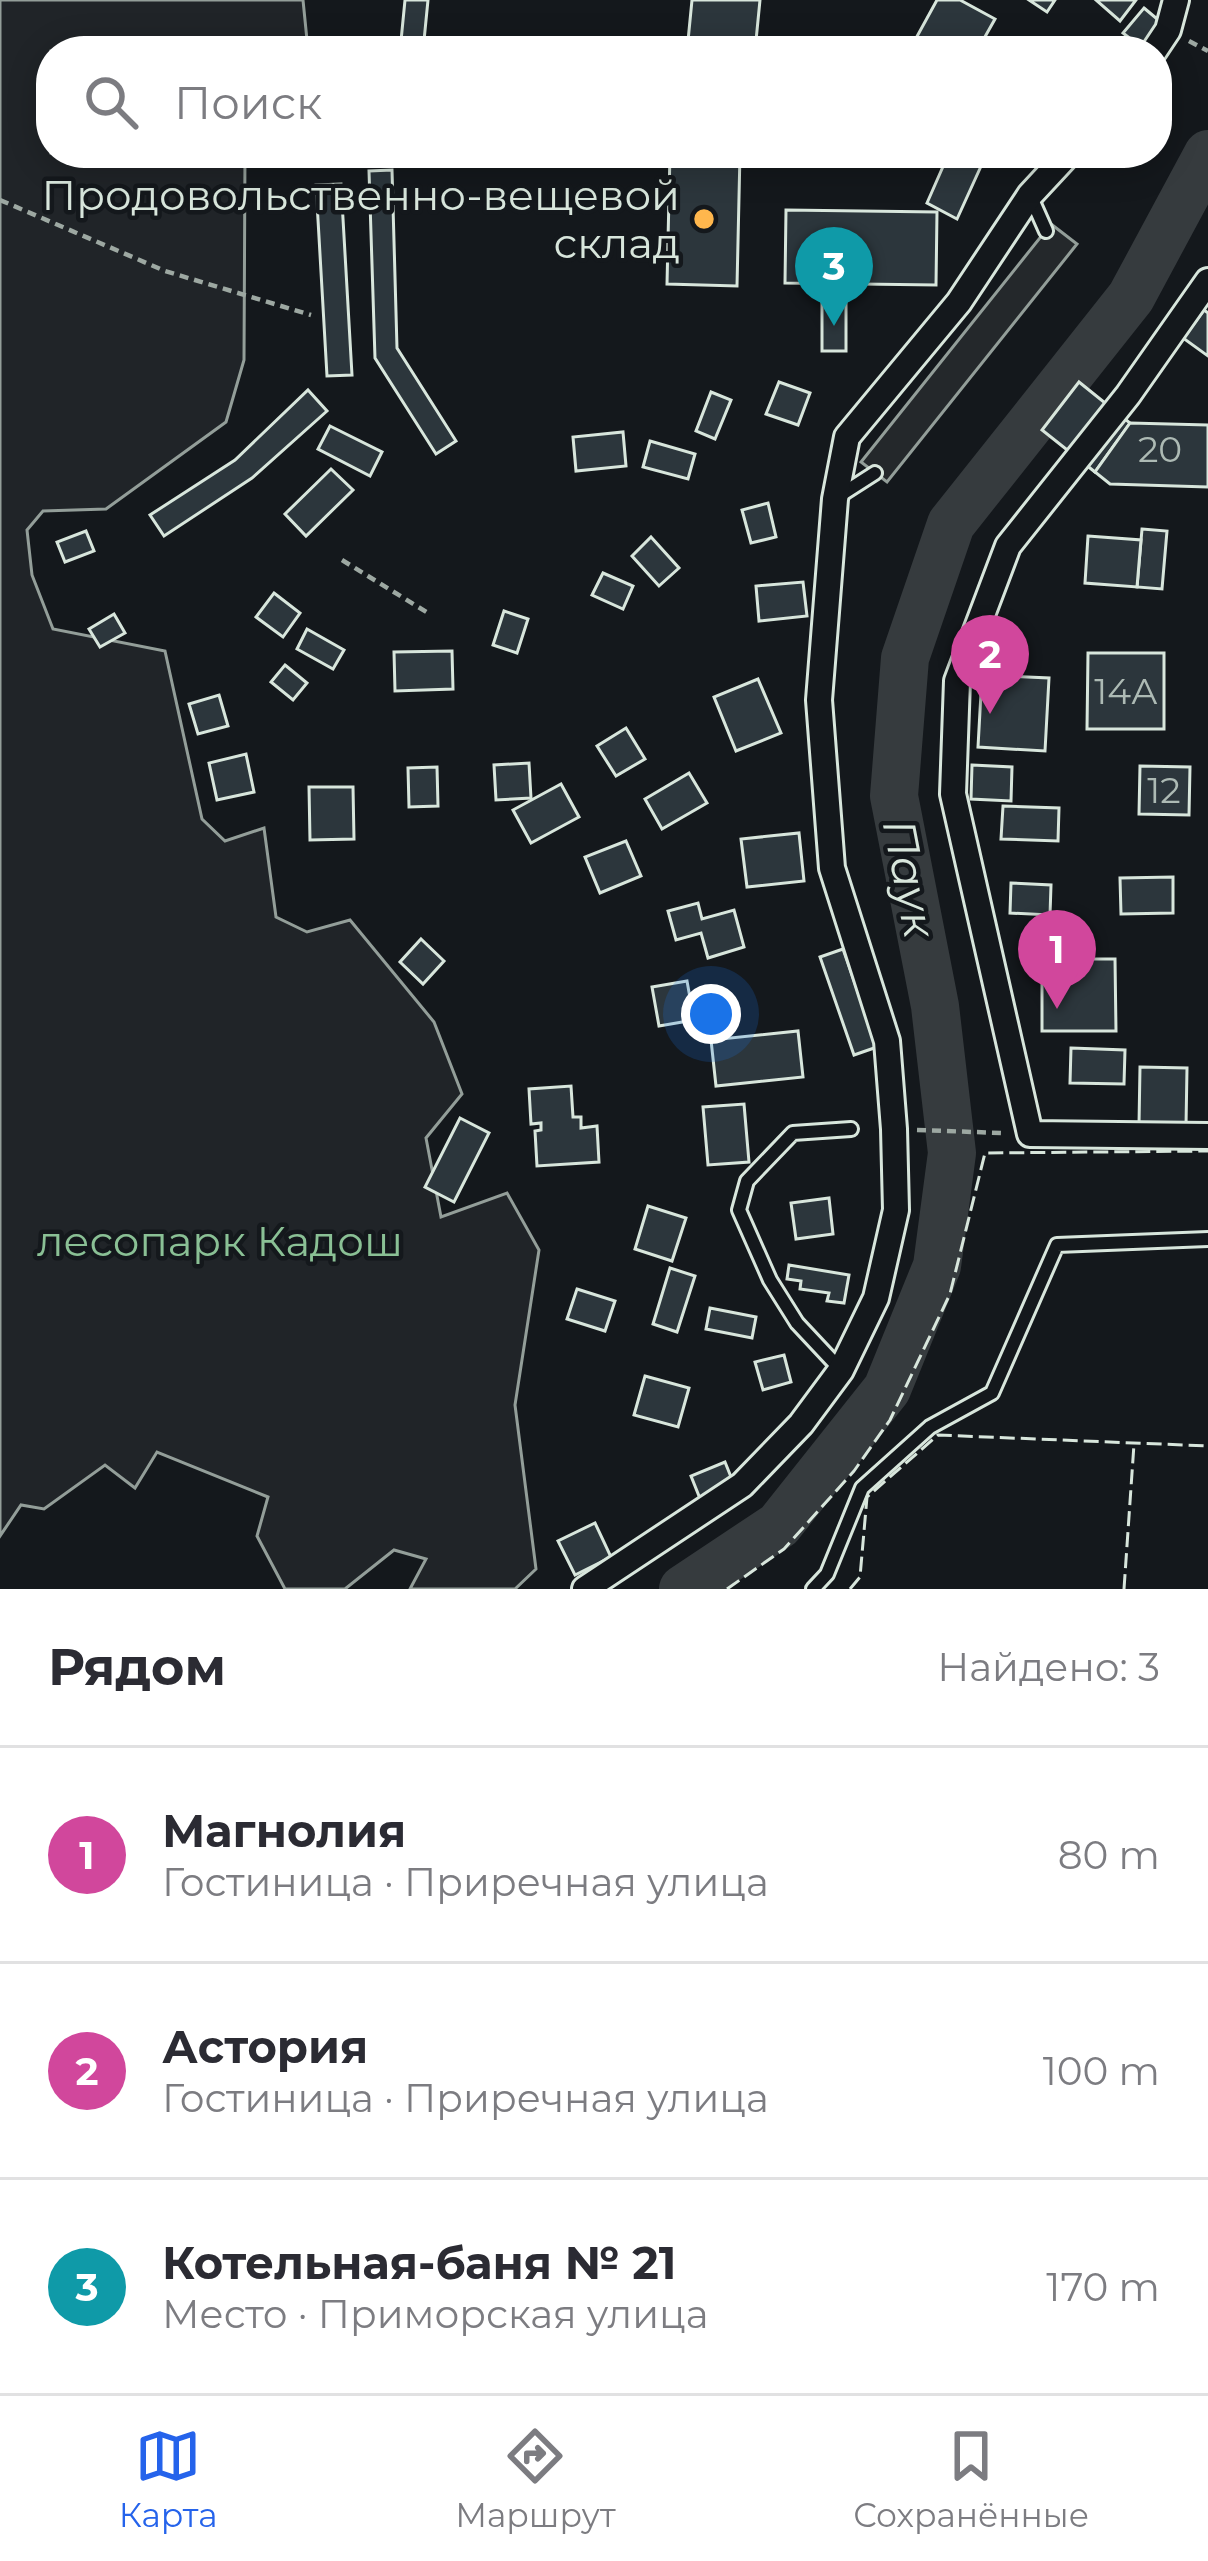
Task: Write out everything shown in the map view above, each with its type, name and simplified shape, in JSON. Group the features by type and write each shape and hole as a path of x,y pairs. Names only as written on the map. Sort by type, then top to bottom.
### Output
{"street":[{"path":"1164,36 1176,0"},
{"path":"585,1589 742,1485 801,1424 841,1370 875,1298 896,1210 894,1130 887,1041 832,868 819,700 835,499 847,437 959,302 1030,195 1056,168"},
{"path":"1208,281 1128,395 1008,546 956,681 953,794 1030,1135 1208,1136"}],"lane":[{"path":"1030,195 1046,231"},
{"path":"835,499 875,473"},
{"path":"841,1370 797,1324 770,1280 739,1210 747,1180 793,1133 851,1129"},
{"path":"813,1589 827,1574 862,1488 930,1427 992,1393 1057,1246 1208,1240"}],"path":[{"path":"0,200 165,271 311,315"},
{"path":"342,560 428,613"},
{"path":"894,1130 1030,1135"}],"green space":[{"name":"лесопарк Кадош","path":"0,0 303,0 307,36 36,36 36,168 245,168 244,360 226,422 106,509 43,511 27,530 32,575 53,629 165,651 202,819 225,841 264,828 276,917 307,932 350,920 434,1022 462,1094 426,1138 441,1217 507,1193 539,1250 515,1405 536,1569 515,1589 410,1589 426,1559 394,1550 345,1589 285,1589 257,1536 268,1497 157,1452 135,1488 105,1465 44,1509 21,1505 0,1536"}],"shaded area":[{"path":"1051,224 1077,244 887,482 861,462"}],"building":[{"path":"405,0 428,0 424,36 401,36"},
{"path":"692,0 760,0 756,36 688,36"},
{"path":"937,0 960,0 995,19 985,36 917,36"},
{"path":"1029,0 1055,0 1047,12"},
{"path":"1096,0 1136,0 1120,21"},
{"path":"1144,8 1162,23 1152,36 1123,33"},
{"name":"Продовольственно-вещевой склад","path":"670,168 740,168 737,286 667,284"},
{"path":"942,168 980,168 957,219 927,203"},
{"path":"392,170 397,348 456,441 436,454 375,358 369,171"},
{"path":"341,184 352,375 327,376 316,185"},
{"path":"786,210 937,212 936,285 785,283"},
{"path":"822,301 846,301 846,351 822,351"},
{"path":"1204,310 1208,313 1208,356 1183,338"},
{"path":"779,382 810,393 798,425 766,414"},
{"path":"1079,382 1130,423 1095,472 1042,430"},
{"path":"308,390 327,411 252,478 164,536 150,515 235,460"},
{"path":"711,392 731,400 715,439 696,431"},
{"path":"1130,423 1208,425 1208,487 1110,484 1095,472"},
{"path":"330,426 382,452 370,476 318,449"},
{"path":"623,432 626,466 576,471 573,437"},
{"path":"650,441 695,454 688,479 643,467"},
{"path":"331,469 353,490 306,536 285,514"},
{"path":"768,503 776,537 751,543 742,510"},
{"path":"1142,529 1167,531 1162,589 1137,587"},
{"path":"86,531 94,551 65,562 57,542"},
{"path":"1088,536 1141,540 1137,587 1085,583"},
{"path":"651,537 679,568 659,586 632,556"},
{"path":"603,573 633,586 623,609 592,595"},
{"path":"803,582 807,616 759,621 756,586"},
{"path":"274,593 300,613 283,637 256,617"},
{"path":"504,611 528,619 517,653 493,645"},
{"path":"114,614 125,633 100,647 89,629"},
{"path":"307,629 344,650 333,669 297,649"},
{"path":"452,651 453,689 395,691 394,652"},
{"path":"1088,653 1164,653 1164,729 1087,729"},
{"path":"285,665 307,683 293,700 271,682"},
{"path":"982,675 1049,678 1045,751 978,747"},
{"path":"758,679 781,733 736,751 714,697"},
{"path":"219,695 228,726 198,734 189,704"},
{"path":"626,728 645,759 616,776 597,746"},
{"path":"246,754 254,792 217,800 209,763"},
{"path":"529,763 531,798 496,800 494,765"},
{"path":"972,765 1012,767 1011,801 971,799"},
{"path":"1140,766 1190,767 1189,815 1139,814"},
{"path":"437,767 438,806 409,807 408,768"},
{"path":"689,773 707,803 662,829 645,799"},
{"path":"561,784 579,817 531,843 513,810"},
{"path":"309,787 353,787 354,839 310,840"},
{"path":"1003,806 1059,808 1058,841 1001,839"},
{"path":"799,833 804,881 747,887 741,839"},
{"path":"626,841 641,876 600,893 585,857"},
{"path":"1173,877 1173,913 1121,914 1120,878"},
{"path":"1011,883 1051,885 1050,915 1010,913"},
{"path":"698,903 702,919 734,910 744,947 708,958 701,933 676,940 668,911"},
{"path":"421,939 444,961 423,984 400,962"},
{"path":"843,949 877,1047 854,1055 820,957"},
{"path":"1042,959 1115,959 1116,1031 1042,1031"},
{"path":"687,981 694,1020 659,1026 652,987"},
{"path":"798,1031 803,1077 716,1086 711,1040"},
{"path":"1071,1048 1125,1050 1124,1084 1070,1083"},
{"path":"1140,1067 1187,1068 1186,1126 1139,1125"},
{"path":"571,1086 573,1117 581,1117 581,1128 597,1126 599,1162 537,1166 535,1131 541,1130 541,1123 531,1124 529,1089"},
{"path":"744,1104 749,1162 708,1165 703,1107"},
{"path":"460,1118 489,1133 454,1202 425,1187"},
{"path":"829,1198 833,1234 796,1239 791,1203"},
{"path":"648,1206 686,1218 672,1261 635,1249"},
{"path":"789,1265 849,1275 844,1303 827,1301 829,1293 800,1289 801,1281 787,1279"},
{"path":"670,1268 695,1276 677,1332 653,1324"},
{"path":"577,1289 615,1301 605,1331 567,1319"},
{"path":"710,1308 756,1317 752,1338 706,1329"},
{"path":"784,1355 791,1382 763,1390 755,1362"},
{"path":"645,1376 689,1388 678,1427 634,1415"},
{"path":"725,1462 735,1487 701,1501 691,1476"},
{"path":"595,1523 611,1557 575,1575 558,1541"}],"waterway":[{"name":"Паук","path":"683,1589 779,1525 887,1389 937,1266 952,1153 935,1006 894,796 905,658 951,524 1131,297 1208,154"}],"fence":[{"path":"727,1589 784,1549 854,1471 890,1420 950,1294 985,1153 1208,1151"},
{"path":"850,1589 860,1577 867,1497 938,1435 1208,1446"},
{"path":"1124,1589 1134,1444"}],"place":[{"name":"Продовольственно-вещевой склад","path":"704,219"},
{"name":"Котельная-баня № 21","path":"834,326"},
{"name":"Астория","path":"990,714"},
{"name":"Магнолия","path":"1057,1009"}]}
